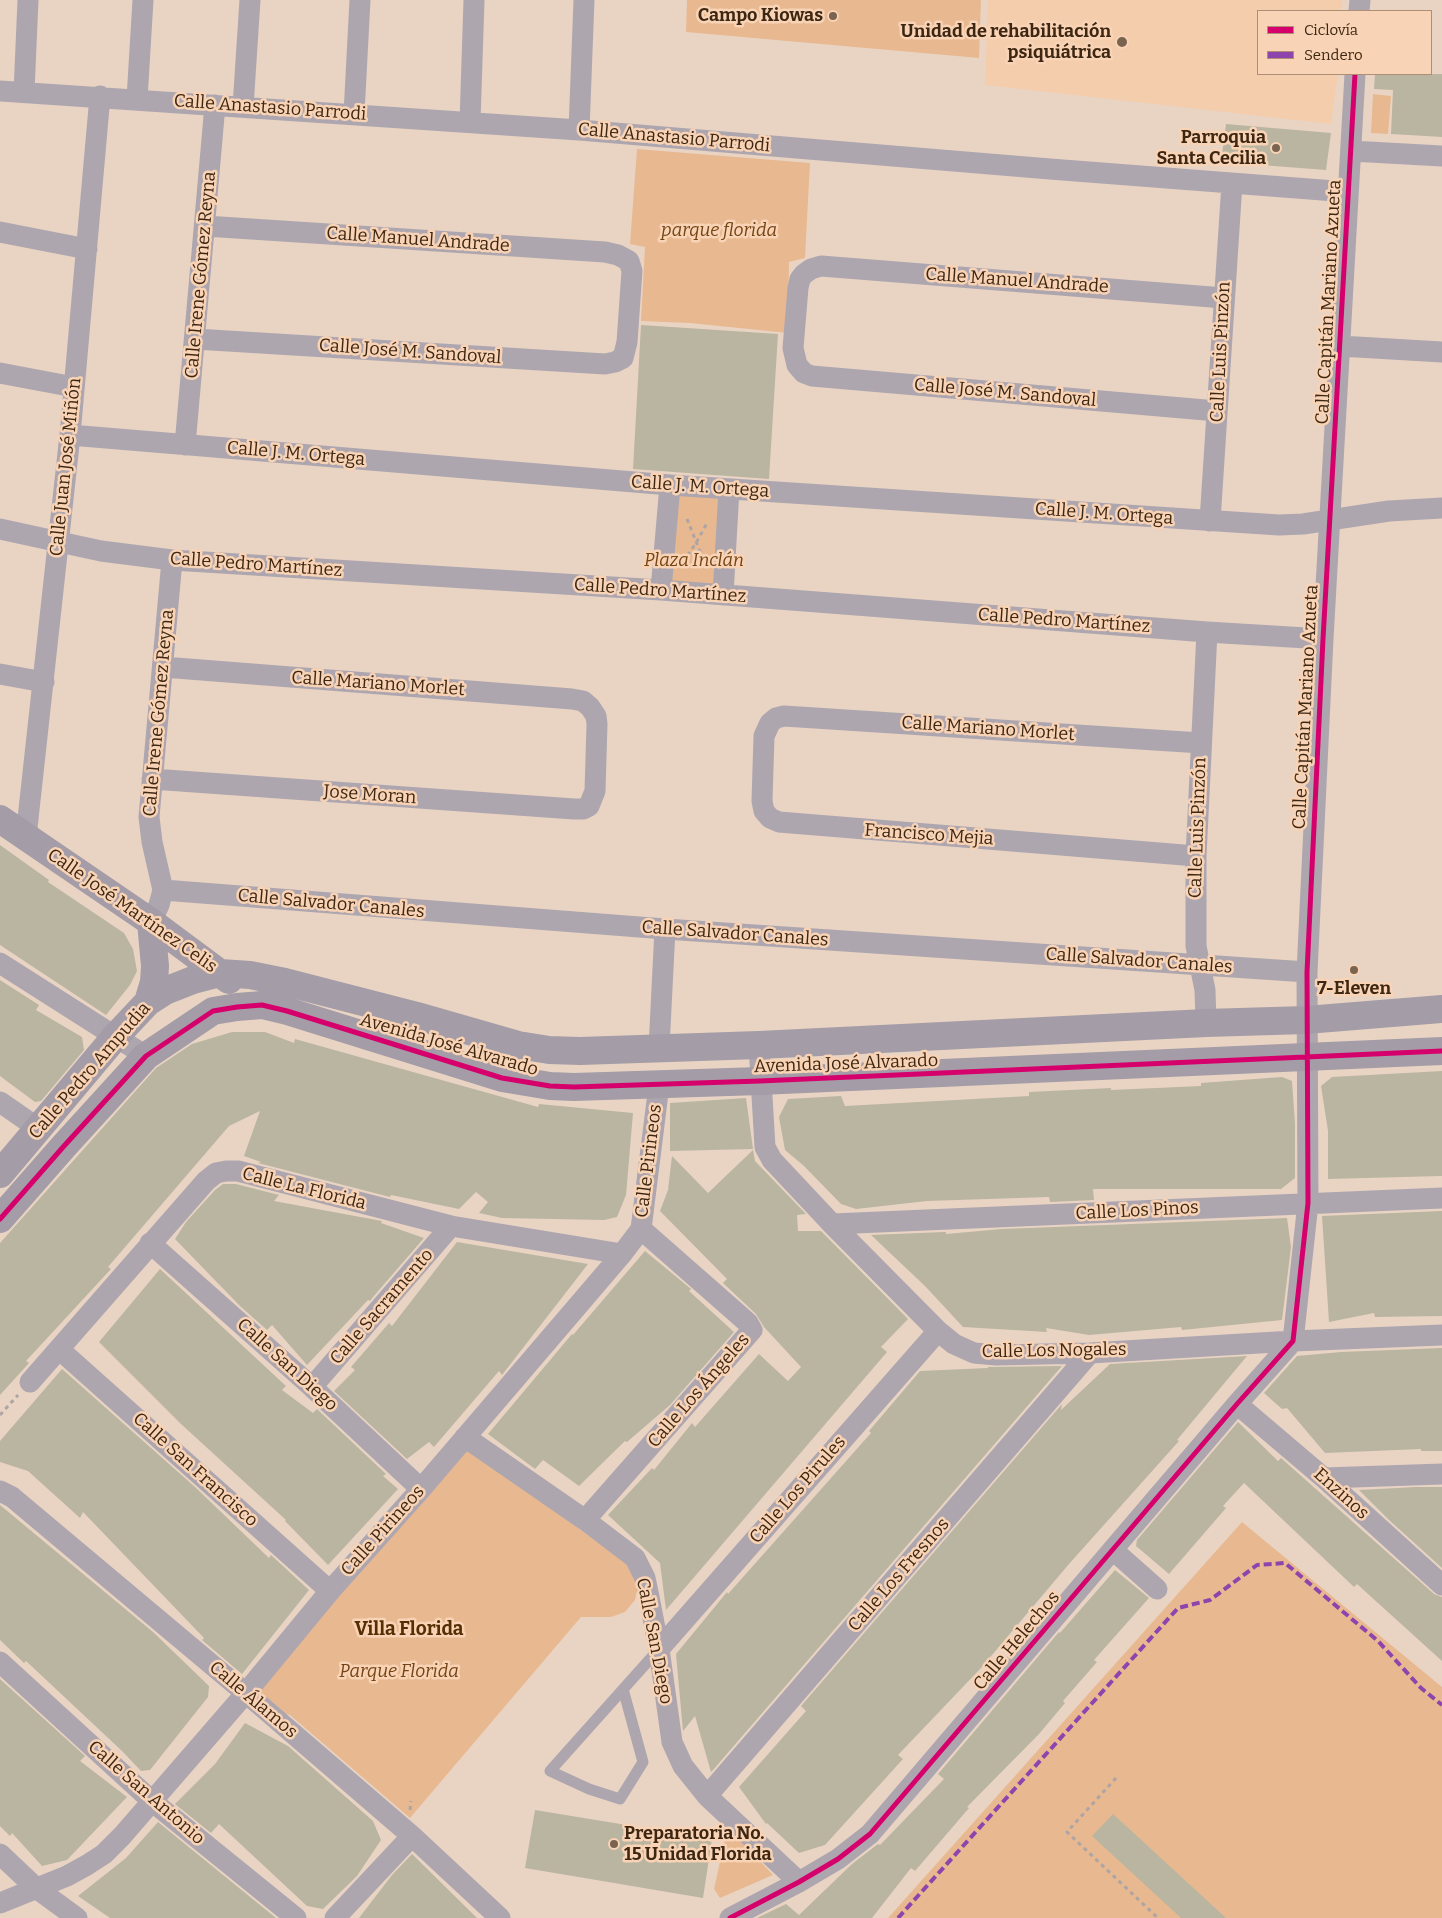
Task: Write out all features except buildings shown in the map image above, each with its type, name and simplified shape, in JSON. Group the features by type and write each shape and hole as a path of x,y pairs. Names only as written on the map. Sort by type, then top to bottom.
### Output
{"street":[{"path":"24,92 28,0"},
{"path":"136,99 143,0"},
{"path":"243,107 250,0"},
{"path":"354,114 360,0"},
{"path":"470,122 474,0"},
{"path":"579,130 584,0"},
{"name":"Calle Capitán Mariano Azueta","path":"1293,1341 1308,1203 1307,972 1322,639 1331,520 1356,75"},
{"name":"Calle Anastasio Parrodi","path":"0,90 579,130 1348,192"},
{"name":"Calle Juan José Miñón","path":"26,837 70,435 100,96"},
{"name":"Calle Irene Gómez Reyna","path":"185,445 215,105"},
{"path":"1351,151 1442,156"},
{"name":"Calle Luis Pinzón","path":"1210,521 1232,183"},
{"name":"Calle Manuel Andrade","path":"205,226 618,254 628,261 632,271 627,342 623,358"},
{"path":"0,232 87,249"},
{"name":"Calle Manuel Andrade","path":"797,365 793,348 798,288 804,274 811,269 821,266 1224,298"},
{"name":"Calle José M. Sandoval","path":"195,339 605,364 623,358"},
{"path":"1340,346 1442,352"},
{"name":"Calle José M. Sandoval","path":"797,365 804,373 812,376 1217,412"},
{"path":"0,372 74,387"},
{"name":"Calle J. M. Ortega","path":"70,435 729,490 1279,525 1331,520 1381,512 1442,508"},
{"path":"661,590 670,485"},
{"path":"723,595 729,490"},
{"name":"Calle Pedro Martínez","path":"0,529 101,551 172,560 661,590 1207,632 1322,639"},
{"name":"Calle Irene Gómez Reyna","path":"163,890 149,817 172,560"},
{"name":"Calle Luis Pinzón","path":"1206,1023 1205,990 1196,946 1196,856 1207,632"},
{"name":"Calle Mariano Morlet","path":"163,667 583,701 596,716 597,724 595,791 589,806"},
{"path":"0,674 44,682"},
{"name":"Calle Mariano Morlet","path":"776,718 784,716 1201,744"},
{"name":"Francisco Mejia","path":"776,718 770,723 764,736 762,801 764,811 770,818 779,822 1196,856"},
{"name":"Jose Moran","path":"152,779 574,809 582,809 589,806"},
{"name":"Calle José Martínez Celis","path":"0,819 151,922 262,1005"},
{"path":"148,1002 154,982 155,966 155,947 151,922 159,905 163,890"},
{"name":"Calle Salvador Canales","path":"163,890 665,929 1307,972"},
{"path":"659,1048 665,929"},
{"path":"0,963 146,1056"},
{"name":"Calle Pedro Ampudia","path":"0,1174 116,1036 148,1002 165,991 193,980 220,973"},
{"name":"Avenida José Alvarado","path":"220,973 250,975 285,982 417,1016 518,1045 549,1050 580,1051 759,1045 1206,1023 1306,1020 1442,1009"},
{"name":"Calle Pedro Ampudia","path":"0,1219 146,1056 213,1011 237,1006 262,1005"},
{"name":"Avenida José Alvarado","path":"262,1005 287,1011 502,1078 558,1087 602,1088 1442,1051"},
{"name":"Calle Los Nogales","path":"759,1045 765,1147 772,1160 832,1224 938,1331 954,1344 974,1353 996,1355 1090,1354 1293,1341 1442,1335"},
{"name":"Calle Pirineos","path":"0,1903 67,1876 104,1854 153,1802 246,1694 330,1591 421,1489 622,1254 641,1228 659,1084"},
{"path":"0,1102 39,1129"},
{"name":"Calle La Florida","path":"30,1382 60,1350 150,1243 206,1181 216,1173 238,1171 452,1226 622,1254"},
{"name":"Calle Los Pinos","path":"832,1224 1442,1198"},
{"name":"Calle Sacramento","path":"312,1388 452,1226"},
{"name":"Calle Los Ángeles","path":"586,1520 752,1330 748,1323 641,1228"},
{"name":"Calle San Diego","path":"150,1243 312,1388 421,1489"},
{"name":"Calle Los Pirules","path":"658,1649 938,1331"},
{"name":"Calle Helechos","path":"730,1918 799,1882 838,1858 870,1834 1293,1341"},
{"name":"Calle San Francisco","path":"60,1350 330,1591"},
{"name":"Calle Los Fresnos","path":"707,1796 1090,1354"},
{"name":"Enzinos","path":"1237,1404 1324,1478 1442,1585"},
{"name":"Calle San Diego","path":"465,1437 586,1520 635,1558 645,1578 672,1742 683,1766 707,1796 799,1882"},
{"path":"1324,1478 1442,1474"},
{"name":"Calle Álamos","path":"0,1491 12,1498 246,1694 412,1836 500,1918"},
{"path":"1112,1550 1158,1589"},
{"name":"Calle San Antonio","path":"0,1662 153,1802 296,1918"},
{"path":"335,1918 412,1836"},
{"path":"0,1854 36,1888 77,1918"}],"lane":[{"path":"623,1689 643,1762 620,1799 589,1789 550,1770 658,1649"}],"path":[{"path":"685,516 715,585 723,595"},
{"path":"661,590 696,543 709,519"},
{"path":"0,1415 30,1382"},
{"path":"1116,1778 1067,1832 1158,1918"}],"shaded area":[{"name":"Unidad de rehabilitación psiquiátrica","path":"988,0 1342,0 1341,10 1257,10 1257,75 1338,75 1331,124 985,85"}],"green space":[{"name":"Campo Kiowas","path":"687,0 981,0 979,58 686,32"},
{"path":"1373,94 1391,96 1388,134 1371,133"},
{"name":"parque florida","path":"637,149 810,163 805,258 789,262 788,333 690,323 641,321 645,247 630,244"},
{"name":"Plaza Inclán","path":"670,485 729,489 723,595 661,590"},
{"name":"Parque Florida","path":"461,1451 472,1451 625,1562 634,1572 638,1586 635,1600 625,1612 611,1617 581,1617 410,1818 290,1715 273,1710 255,1695"},
{"path":"1242,1522 1442,1687 1442,1918 888,1918"},
{"path":"732,1831 773,1875 720,1898 714,1889 726,1835"}],"marked path":[{"path":"898,1918 1178,1608 1210,1600 1257,1565 1285,1563 1378,1641 1421,1688 1442,1705"}],"cycle path":[{"path":"730,1918 838,1859 870,1834 1293,1341 1308,1203 1307,972 1323,639 1355,75"},
{"path":"0,1219 146,1056 213,1011 237,1007 262,1005 287,1011 502,1078 550,1086 574,1087 760,1081 1442,1051"}],"place":[{"name":"Campo Kiowas","path":"833,16"},
{"name":"Unidad de rehabilitación psiquiátrica","path":"1122,42"},
{"name":"Parroquia Santa Cecilia","path":"1276,148"},
{"name":"7-Eleven","path":"1354,970"},
{"name":"Preparatoria No. 15 Unidad Florida","path":"614,1844"}],"district":[{"name":"Villa Florida","path":"409,1630"}]}
